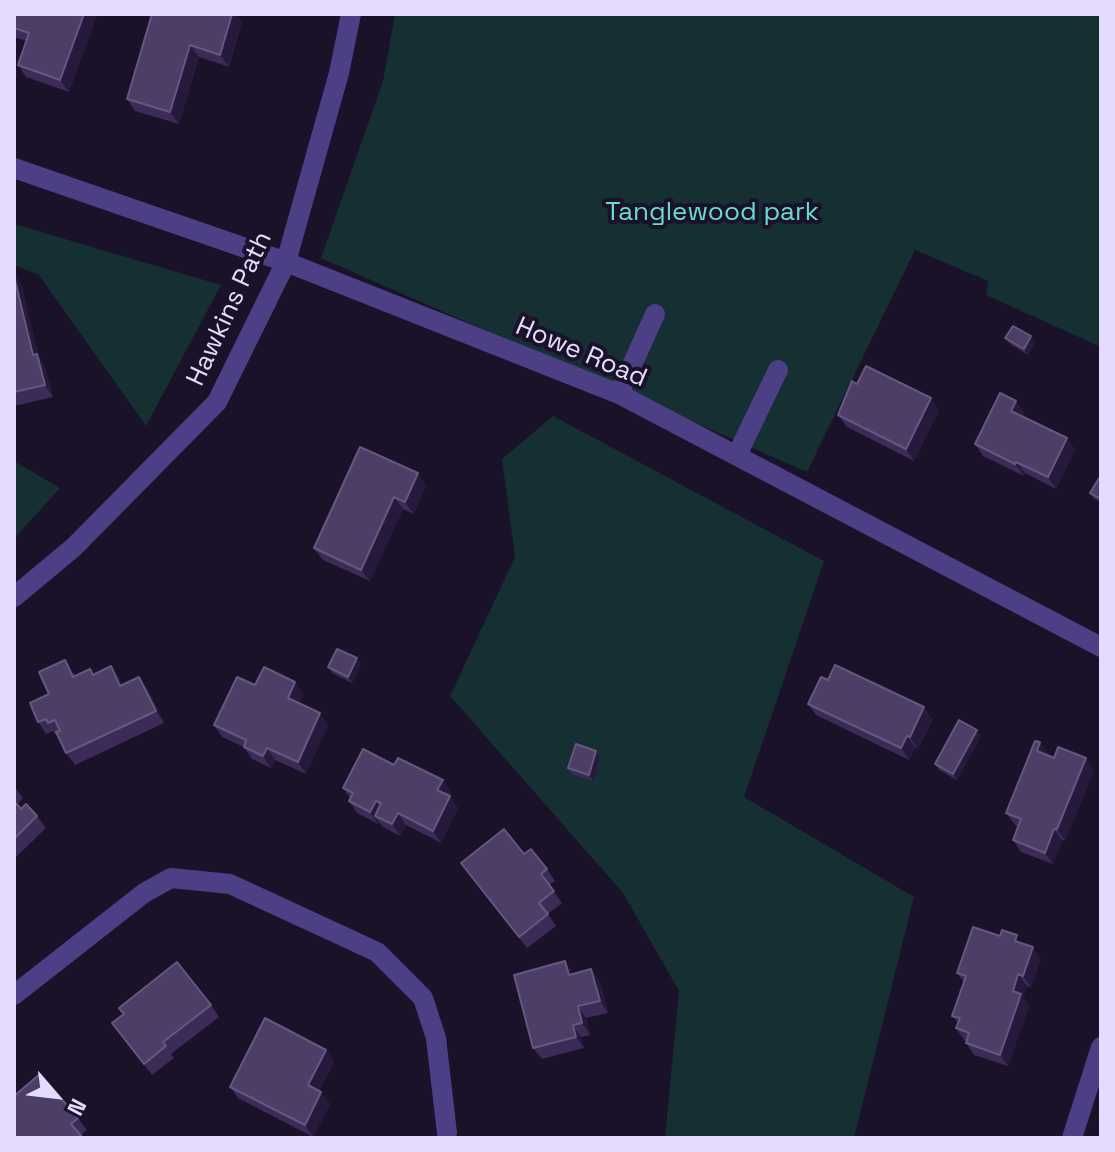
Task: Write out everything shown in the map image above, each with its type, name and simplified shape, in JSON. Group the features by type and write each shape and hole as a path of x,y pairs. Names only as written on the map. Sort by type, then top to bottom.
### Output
{"street":[{"name":"Hawkins Path","path":"14,597 74,547 217,402 286,262 339,73 351,14"},
{"name":"Howe Road","path":"14,168 286,262 619,394 1101,647"},
{"path":"619,394 655,314"},
{"path":"737,455 778,370"},
{"path":"14,995 144,893 171,878 230,884 377,952 423,998 436,1038 447,1133"},
{"path":"1072,1138 1101,1047"}],"green space":[{"name":"Tanglewood park","path":"395,14 1101,14 1101,347 986,295 988,281 915,250 807,472 321,258 383,81"},
{"path":"14,224 221,285 146,426 39,275 14,265"},
{"path":"553,416 824,561 744,797 914,897 854,1138 665,1138 679,991 623,893 450,696 515,557 502,459"},
{"path":"14,461 60,488 14,539"}],"building":[{"path":"14,14 84,14 60,80 18,65 29,33 14,28"},
{"path":"152,14 232,14 220,55 190,45 170,112 127,99"},
{"path":"14,276 33,355 37,354 45,385 14,392"},
{"path":"1013,326 1031,336 1024,349 1005,338"},
{"path":"866,366 931,398 906,449 838,415 852,381 857,384"},
{"path":"1000,393 1016,401 1011,411 1067,438 1048,477 975,444"},
{"path":"360,447 418,473 405,502 394,497 361,570 314,548"},
{"path":"1101,475 1101,499 1090,493"},
{"path":"337,649 357,658 348,677 328,667"},
{"path":"65,660 73,677 90,669 93,675 111,666 120,686 139,677 156,711 66,753 56,732 60,731 55,720 38,722 30,703 49,694 39,672"},
{"path":"835,665 924,707 910,737 907,736 901,748 808,704 821,677 828,680"},
{"path":"264,667 295,682 288,698 320,713 298,762 267,748 263,756 244,747 246,740 214,725 237,677 255,685"},
{"path":"959,720 977,730 953,774 935,764"},
{"path":"1035,741 1040,742 1037,751 1054,758 1058,747 1086,758 1045,853 1013,840 1021,819 1006,813"},
{"path":"576,744 596,751 589,775 568,768"},
{"path":"363,749 394,765 398,758 443,780 437,790 450,796 433,831 398,813 392,824 375,816 381,803 376,801 370,812 349,801 353,793 343,788"},
{"path":"14,801 21,809 26,804 37,816 14,839"},
{"path":"504,829 524,854 531,849 547,869 541,874 554,891 539,903 548,914 519,937 461,863"},
{"path":"973,927 1000,936 1002,930 1017,935 1015,941 1033,947 1023,976 1018,974 1013,991 1021,994 1000,1055 966,1043 969,1033 956,1028 960,1018 952,1016 966,976 957,973"},
{"path":"565,961 569,975 591,969 600,1001 578,1006 582,1023 573,1025 576,1037 533,1048 514,975"},
{"path":"177,962 211,1005 163,1042 166,1046 144,1064 112,1023 124,1014 119,1008"},
{"path":"265,1018 326,1050 308,1085 321,1092 305,1125 230,1087"},
{"path":"40,1074 78,1118 71,1124 83,1138 14,1138 14,1096"}]}
